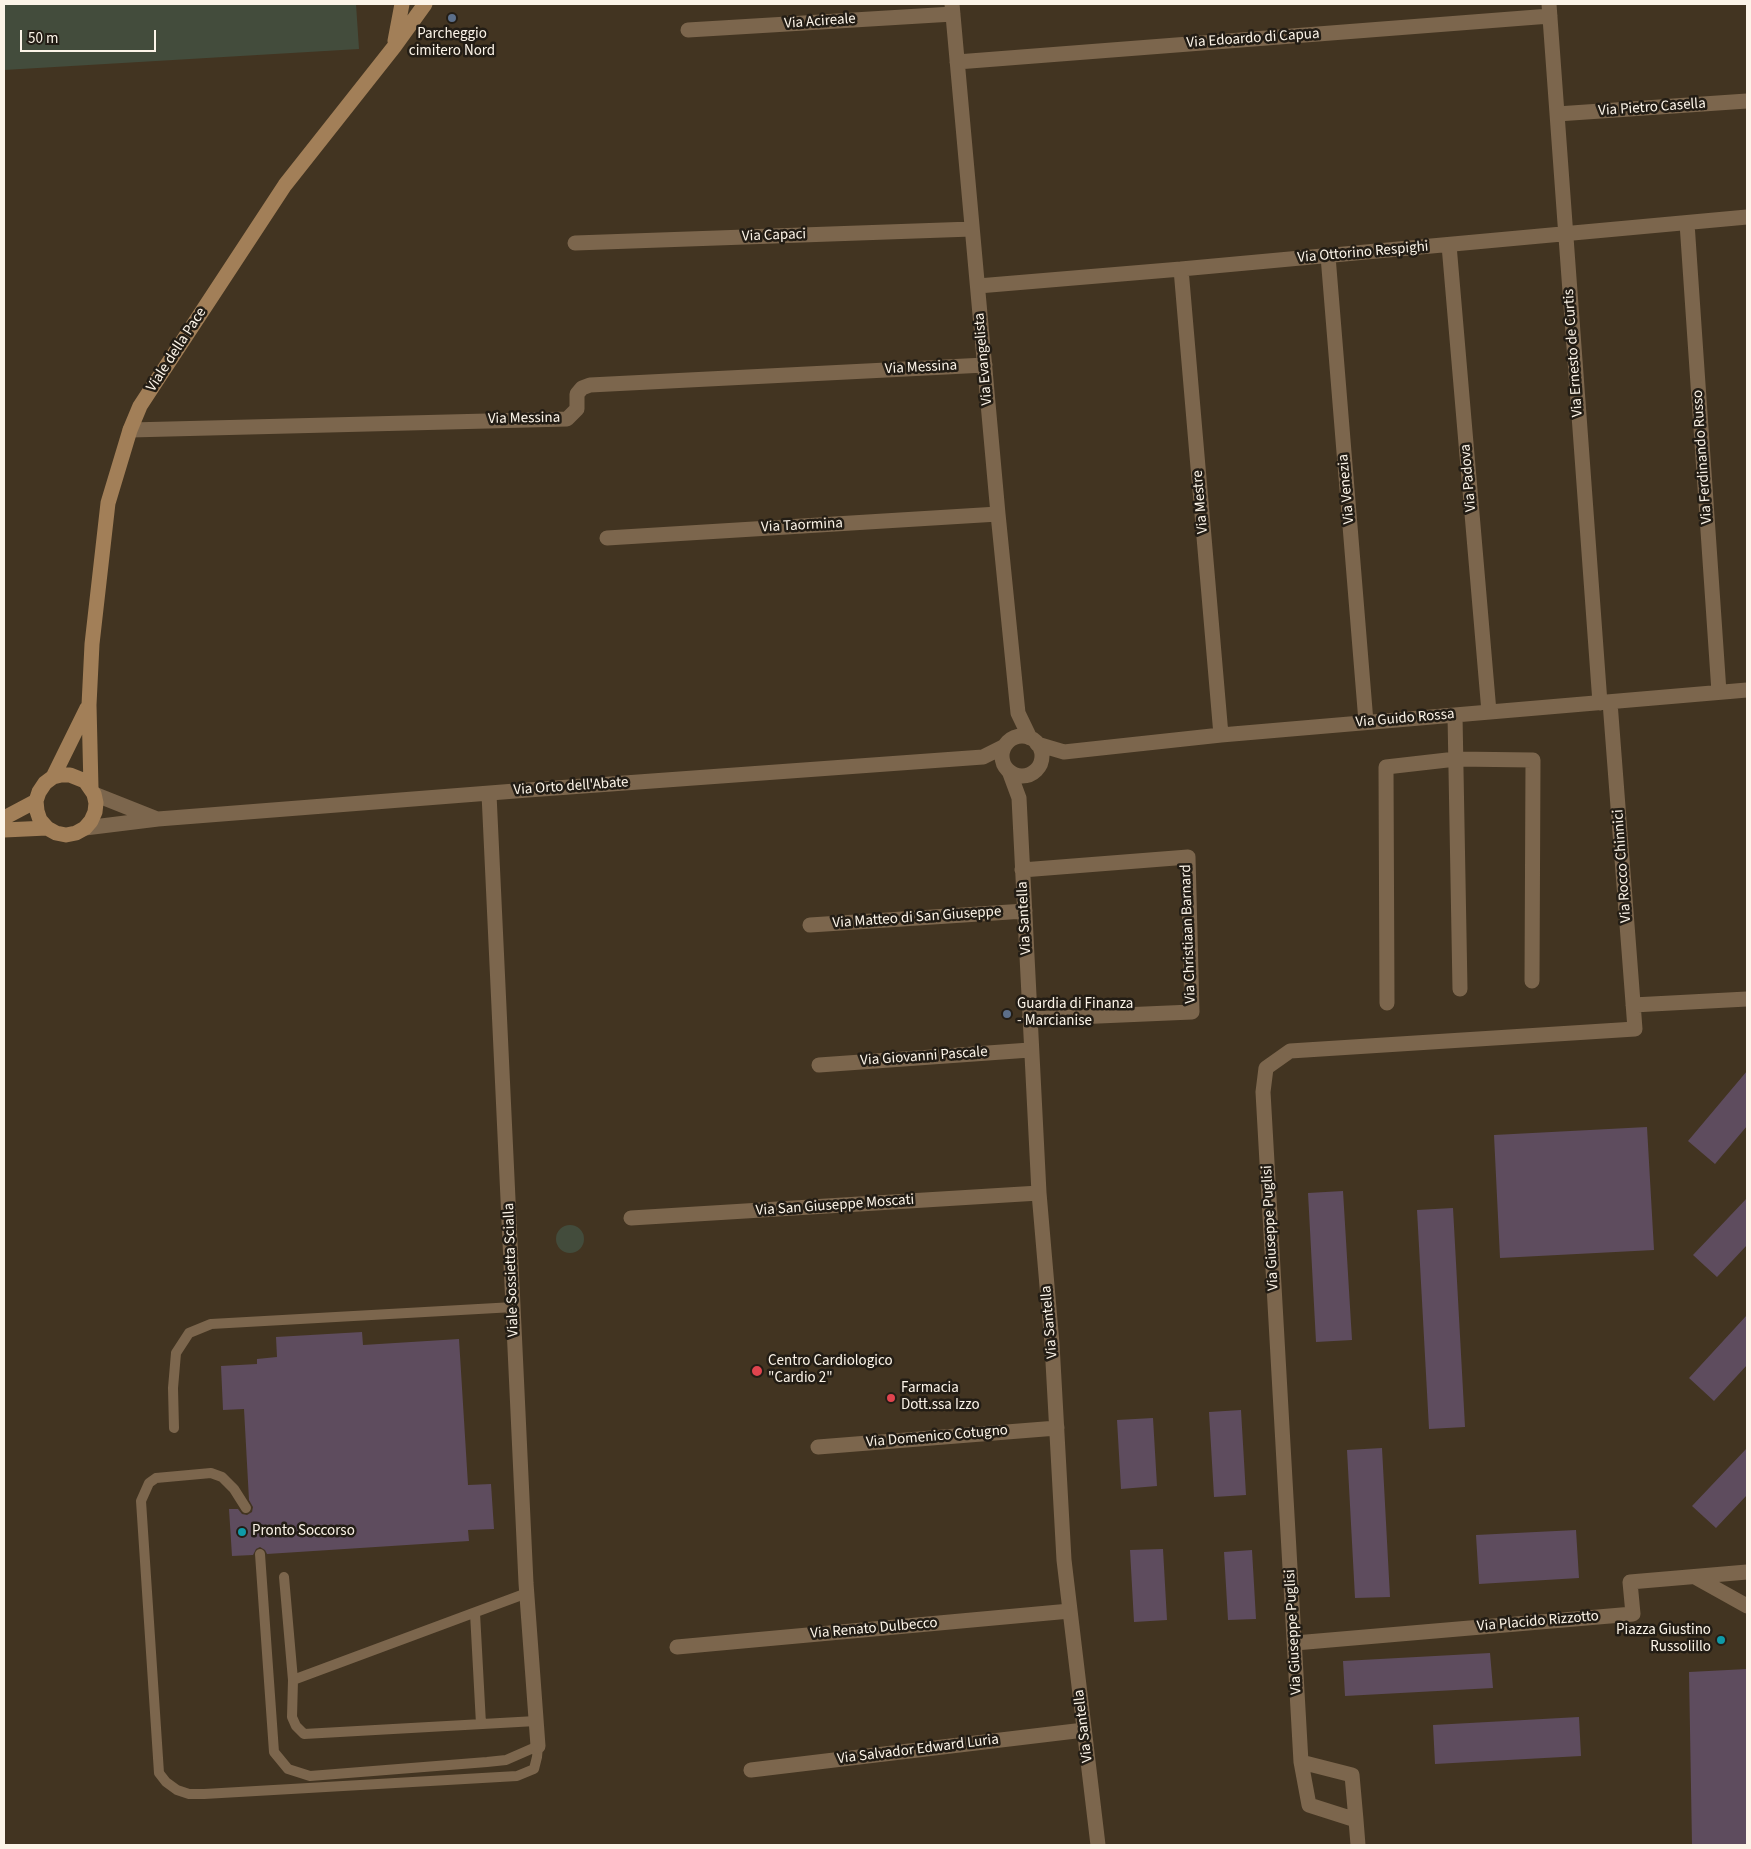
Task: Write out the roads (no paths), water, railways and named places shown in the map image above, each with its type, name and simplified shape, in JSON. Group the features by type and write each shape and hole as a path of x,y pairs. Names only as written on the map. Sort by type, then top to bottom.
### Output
{"street":[{"name":"Viale della Pace","path":"394,47 402,4"},
{"name":"Viale della Pace","path":"92,791 89,705 92,644 108,503 130,430 140,406 285,185 394,47 425,4"},
{"name":"Via Edoardo di Capua","path":"957,62 1551,7"},
{"name":"Via Ernesto de Curtis","path":"1551,7 1566,234 1605,702"},
{"name":"Via Evangelista","path":"952,9 1018,713 1034,741"},
{"name":"Via Acireale","path":"688,30 952,9"},
{"name":"Via Pietro Casella","path":"1557,114 1747,101"},
{"name":"Via Ottorino Respighi","path":"978,286 1747,217"},
{"name":"Via Ferdinando Russo","path":"1687,223 1719,692"},
{"name":"Via Capaci","path":"575,243 972,229"},
{"name":"Via Padova","path":"1449,245 1489,712"},
{"name":"Via Venezia","path":"1328,256 1366,722"},
{"name":"Via Mestre","path":"1181,269 1221,735"},
{"name":"Via Messina","path":"130,430 567,419 577,409 577,394 582,388 590,385 985,365"},
{"name":"Via Taormina","path":"607,538 998,514"},
{"name":"Via Guido Rossa","path":"1034,770 1064,752 1221,735 1747,690"},
{"name":"Via Rocco Chinnici","path":"1605,702 1635,1029"},
{"name":"Viale della Pace","path":"53,778 89,705"},
{"name":"Via Evangelista","path":"1008,743 1018,713"},
{"path":"1455,715 1460,989"},
{"path":"1024,736 1034,741 1041,753 1034,770 1020,776 1007,769 1002,756 1008,743 1024,736"},
{"name":"Via Guido Rossa","path":"1034,741 1064,752"},
{"name":"Via Orto dell'Abate","path":"85,828 158,819 983,757 1008,743"},
{"name":"Via Orto dell'Abate","path":"983,757 1007,769"},
{"path":"1387,1003 1386,766 1456,759 1533,760 1532,981"},
{"name":"Via Santella","path":"1007,769 1019,798 1030,1050 1039,1193 1052,1344 1064,1560 1098,1845"},
{"name":"Via Santella","path":"1019,798 1034,770"},
{"path":"70,775 85,781 92,791 96,803 95,812 92,821 85,828 76,833 66,835 56,833 47,828 40,820 36,801 42,787 53,778 70,775"},
{"path":"92,791 158,819"},
{"name":"Viale Sossietta Scialla","path":"489,794 527,1593 538,1746"},
{"path":"4,818 36,801"},
{"path":"4,830 47,828"},
{"name":"Via Christiaan Barnard","path":"1022,870 1188,857 1192,1012 1029,1019"},
{"name":"Via Matteo di San Giuseppe","path":"810,925 1025,911"},
{"path":"1633,1005 1747,999"},
{"name":"Via Giuseppe Puglisi","path":"1356,1820 1309,1805 1301,1762 1263,1092 1266,1068 1290,1052 1635,1029"},
{"name":"Via Giovanni Pascale","path":"819,1065 1030,1050"},
{"name":"Via San Giuseppe Moscati","path":"630,1218 1039,1193"},
{"name":"Via Domenico Cotugno","path":"818,1447 1057,1428"},
{"name":"Via Placido Rizzotto","path":"1295,1643 1633,1614 1630,1582 1747,1572"},
{"path":"1695,1577 1747,1606"},
{"name":"Via Renato Dulbecco","path":"677,1647 1070,1611"},
{"name":"Via Salvador Edward Luria","path":"751,1770 1084,1730"},
{"path":"1301,1762 1352,1775 1358,1845"}],"lane":[{"path":"174,1428 173,1388 176,1353 189,1333 211,1324 514,1307"},
{"path":"246,1508 234,1489 222,1477 210,1473 156,1478 149,1482 140,1500 159,1773 166,1782 177,1790 189,1794 204,1794 517,1776 534,1769 538,1746 506,1760 487,1762 310,1776 288,1769 274,1752 260,1554"},
{"path":"284,1577 293,1680 292,1717 296,1726 304,1734 536,1721"},
{"path":"293,1680 475,1614 527,1593"},
{"path":"475,1614 481,1724"}],"place":[{"name":"Parcheggio cimitero Nord","path":"452,18"},
{"name":"Guardia di Finanza - Marcianise","path":"1007,1014"},
{"name":"Centro Cardiologico \"Cardio 2\"","path":"757,1371"},
{"name":"Farmacia Dott.ssa Izzo","path":"891,1398"},
{"name":"Pronto Soccorso","path":"242,1532"},
{"name":"Piazza Giustino Russolillo","path":"1721,1640"}]}
